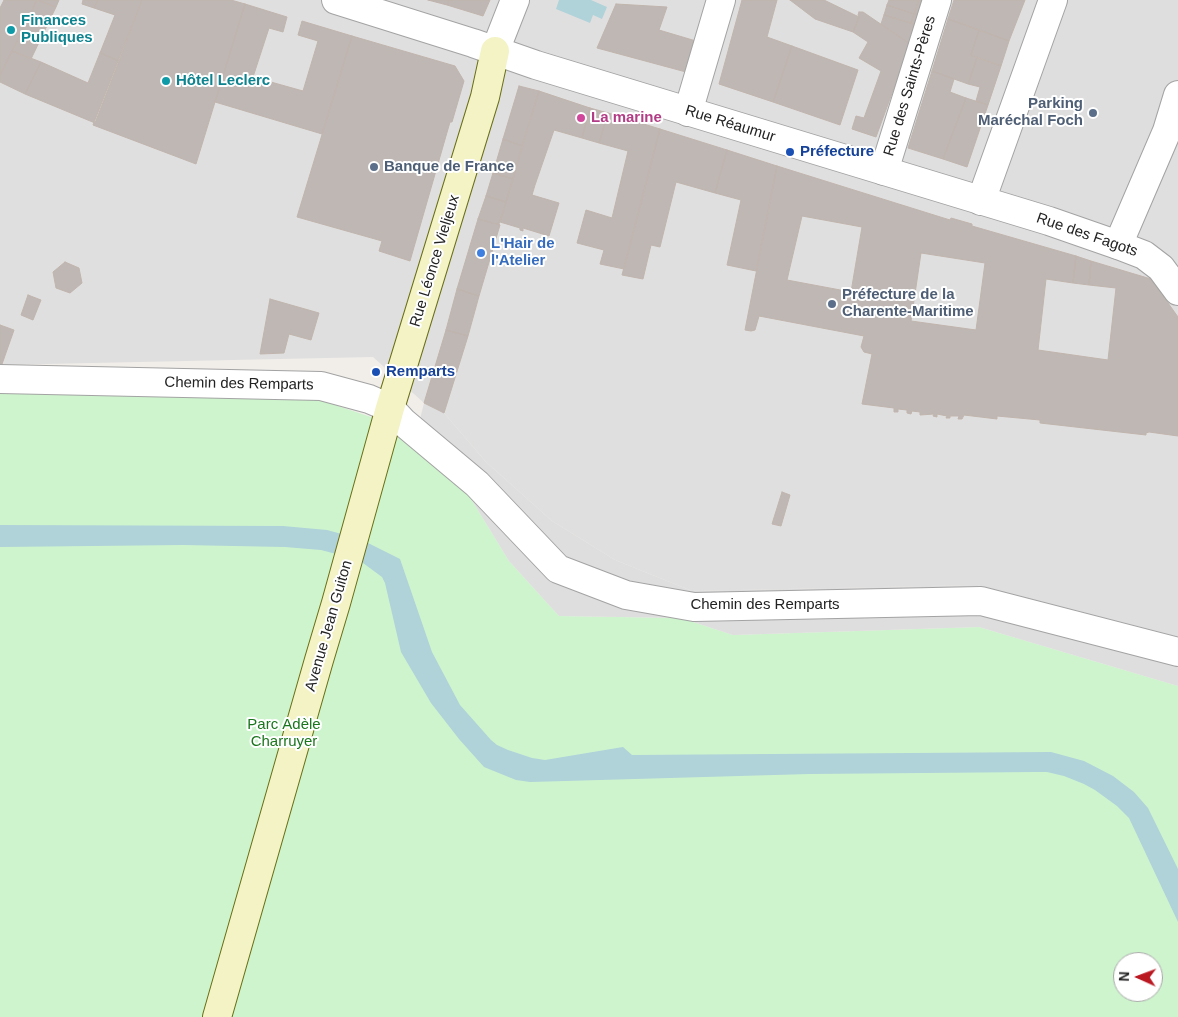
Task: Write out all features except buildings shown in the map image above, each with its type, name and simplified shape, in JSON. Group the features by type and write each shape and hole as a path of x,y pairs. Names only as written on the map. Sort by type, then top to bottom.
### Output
{"main road":[{"name":"Rue Léonce Vieljeux","path":"390,408 485,97 496,51"},
{"name":"Avenue Jean Guiton","path":"217,1017 390,408"}],"street":[{"name":"Rue Réaumur","path":"336,0 496,51 536,66 981,201"},
{"name":"Rue Léonce Vieljeux","path":"496,51 515,0"},
{"path":"688,112 721,0"},
{"name":"Rue des Saints-Pères","path":"884,171 937,0"},
{"path":"981,201 1053,0"},
{"path":"1118,245 1167,130 1178,95"},
{"name":"Rue des Fagots","path":"981,201 1144,255 1161,268 1178,291"},
{"name":"Chemin des Remparts","path":"0,379 322,386 369,400 390,408 403,422 417,431 477,484 558,569 626,595 694,607 981,601 1178,652"}],"shaded area":[{"path":"0,0 1178,0 1178,637 977,585 692,591 615,560 552,521 486,462 444,413 424,403 373,357 0,365"},
{"name":"Parking Maréchal Foch","path":"1053,0 1178,0 1178,95 1118,245 981,201"},
{"path":"424,403 444,413 486,462 552,521 615,560 692,591 977,585 1178,637 1178,686 979,627 733,635 681,618 559,616 509,561 468,494 419,454 417,431"}],"green space":[{"name":"Parc Adèle Charruyer","path":"0,392 320,400 383,421 419,454 468,494 509,561 559,616 681,618 733,635 979,627 1178,686 1178,1017 0,1017"}],"water":[{"path":"559,0 591,0 607,7 602,19 593,15 590,23 556,9"},
{"path":"0,525 283,526 327,530 360,539 400,559 432,652 460,705 497,745 532,758 545,760 623,747 632,755 1051,752 1084,761 1113,776 1134,792 1148,808 1178,869 1178,922 1129,818 1117,806 1095,790 1064,776 1047,772 1036,772 809,774 530,782 516,780 484,767 431,703 401,652 382,577 359,560 321,550 285,547 183,545 0,547"}],"place":[{"name":"Finances Publiques","path":"11,30"},
{"name":"Hôtel Leclerc","path":"166,81"},
{"name":"Parking Maréchal Foch","path":"1093,113"},
{"name":"La marine","path":"581,118"},
{"name":"Préfecture","path":"790,152"},
{"name":"Banque de France","path":"374,167"},
{"name":"L'Hair de l'Atelier","path":"481,253"},
{"name":"Préfecture de la Charente-Maritime","path":"832,304"},
{"name":"Remparts","path":"376,372"}]}
